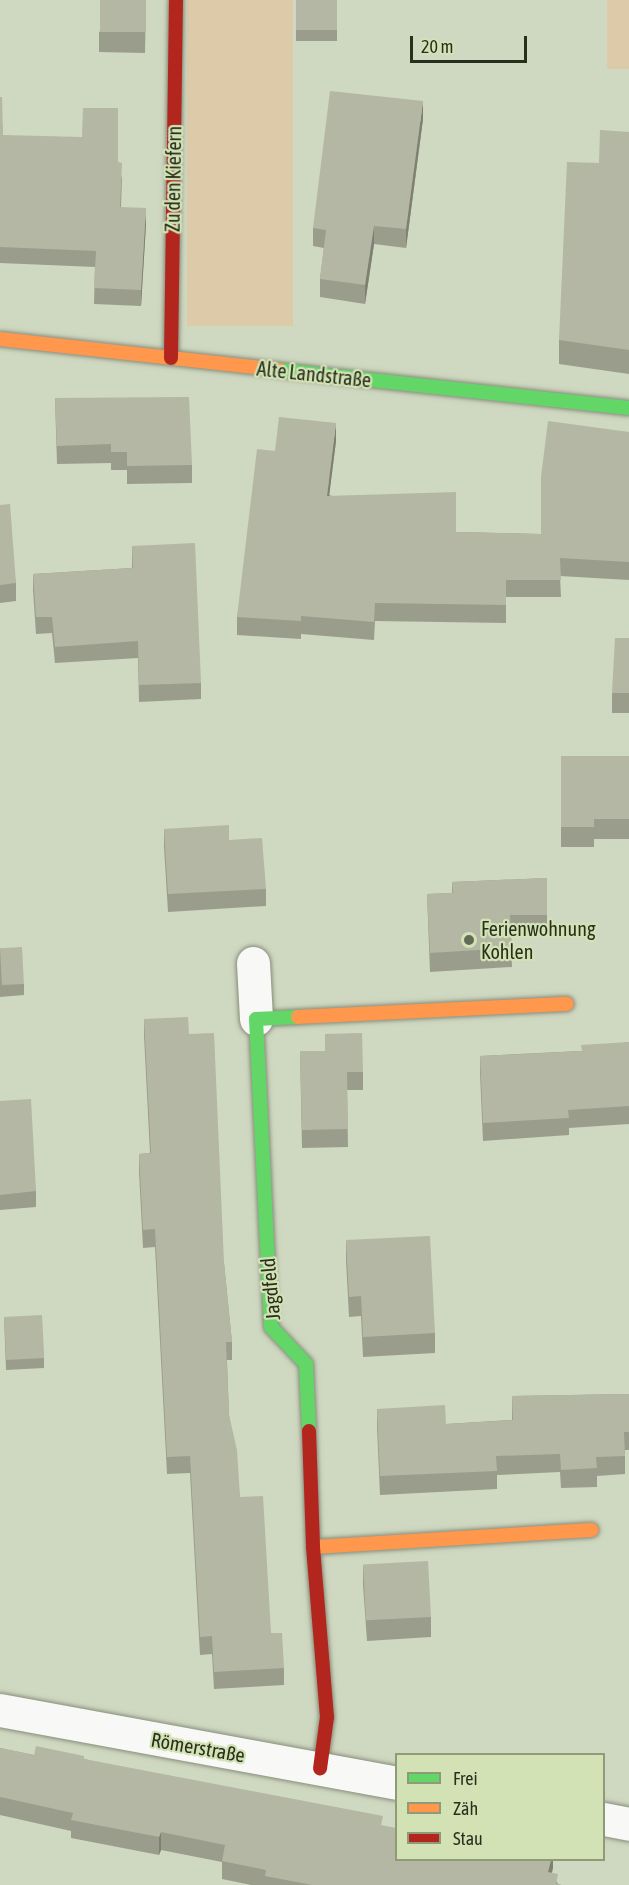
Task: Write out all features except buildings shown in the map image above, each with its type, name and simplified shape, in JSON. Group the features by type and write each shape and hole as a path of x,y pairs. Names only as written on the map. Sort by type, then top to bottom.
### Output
{"street":[{"name":"Zu den Kiefern","path":"171,358 176,0"},
{"name":"Alte Landstraße","path":"0,339 629,408"},
{"name":"Jagdfeld","path":"253,963 271,1327 306,1364 313,1547 327,1717 320,1770"},
{"path":"256,1019 567,1004"},
{"path":"313,1547 591,1530"},
{"name":"Römerstraße","path":"0,1710 395,1783"},
{"path":"605,1819 629,1824"}],"shaded area":[{"path":"187,0 293,0 293,326 187,326"},
{"path":"607,0 629,0 629,69 607,69"}],"traffic: fast":[{"path":"279,370 629,408"},
{"path":"298,1017 256,1019 271,1327 306,1364 309,1431"}],"traffic: slow":[{"path":"0,339 279,370"},
{"path":"298,1017 567,1004"},
{"path":"313,1547 591,1530"}],"traffic: jam":[{"path":"171,358 176,0"},
{"path":"309,1431 313,1547 327,1717 320,1769"}],"place":[{"name":"Ferienwohnung Kohlen","path":"469,940"}]}
